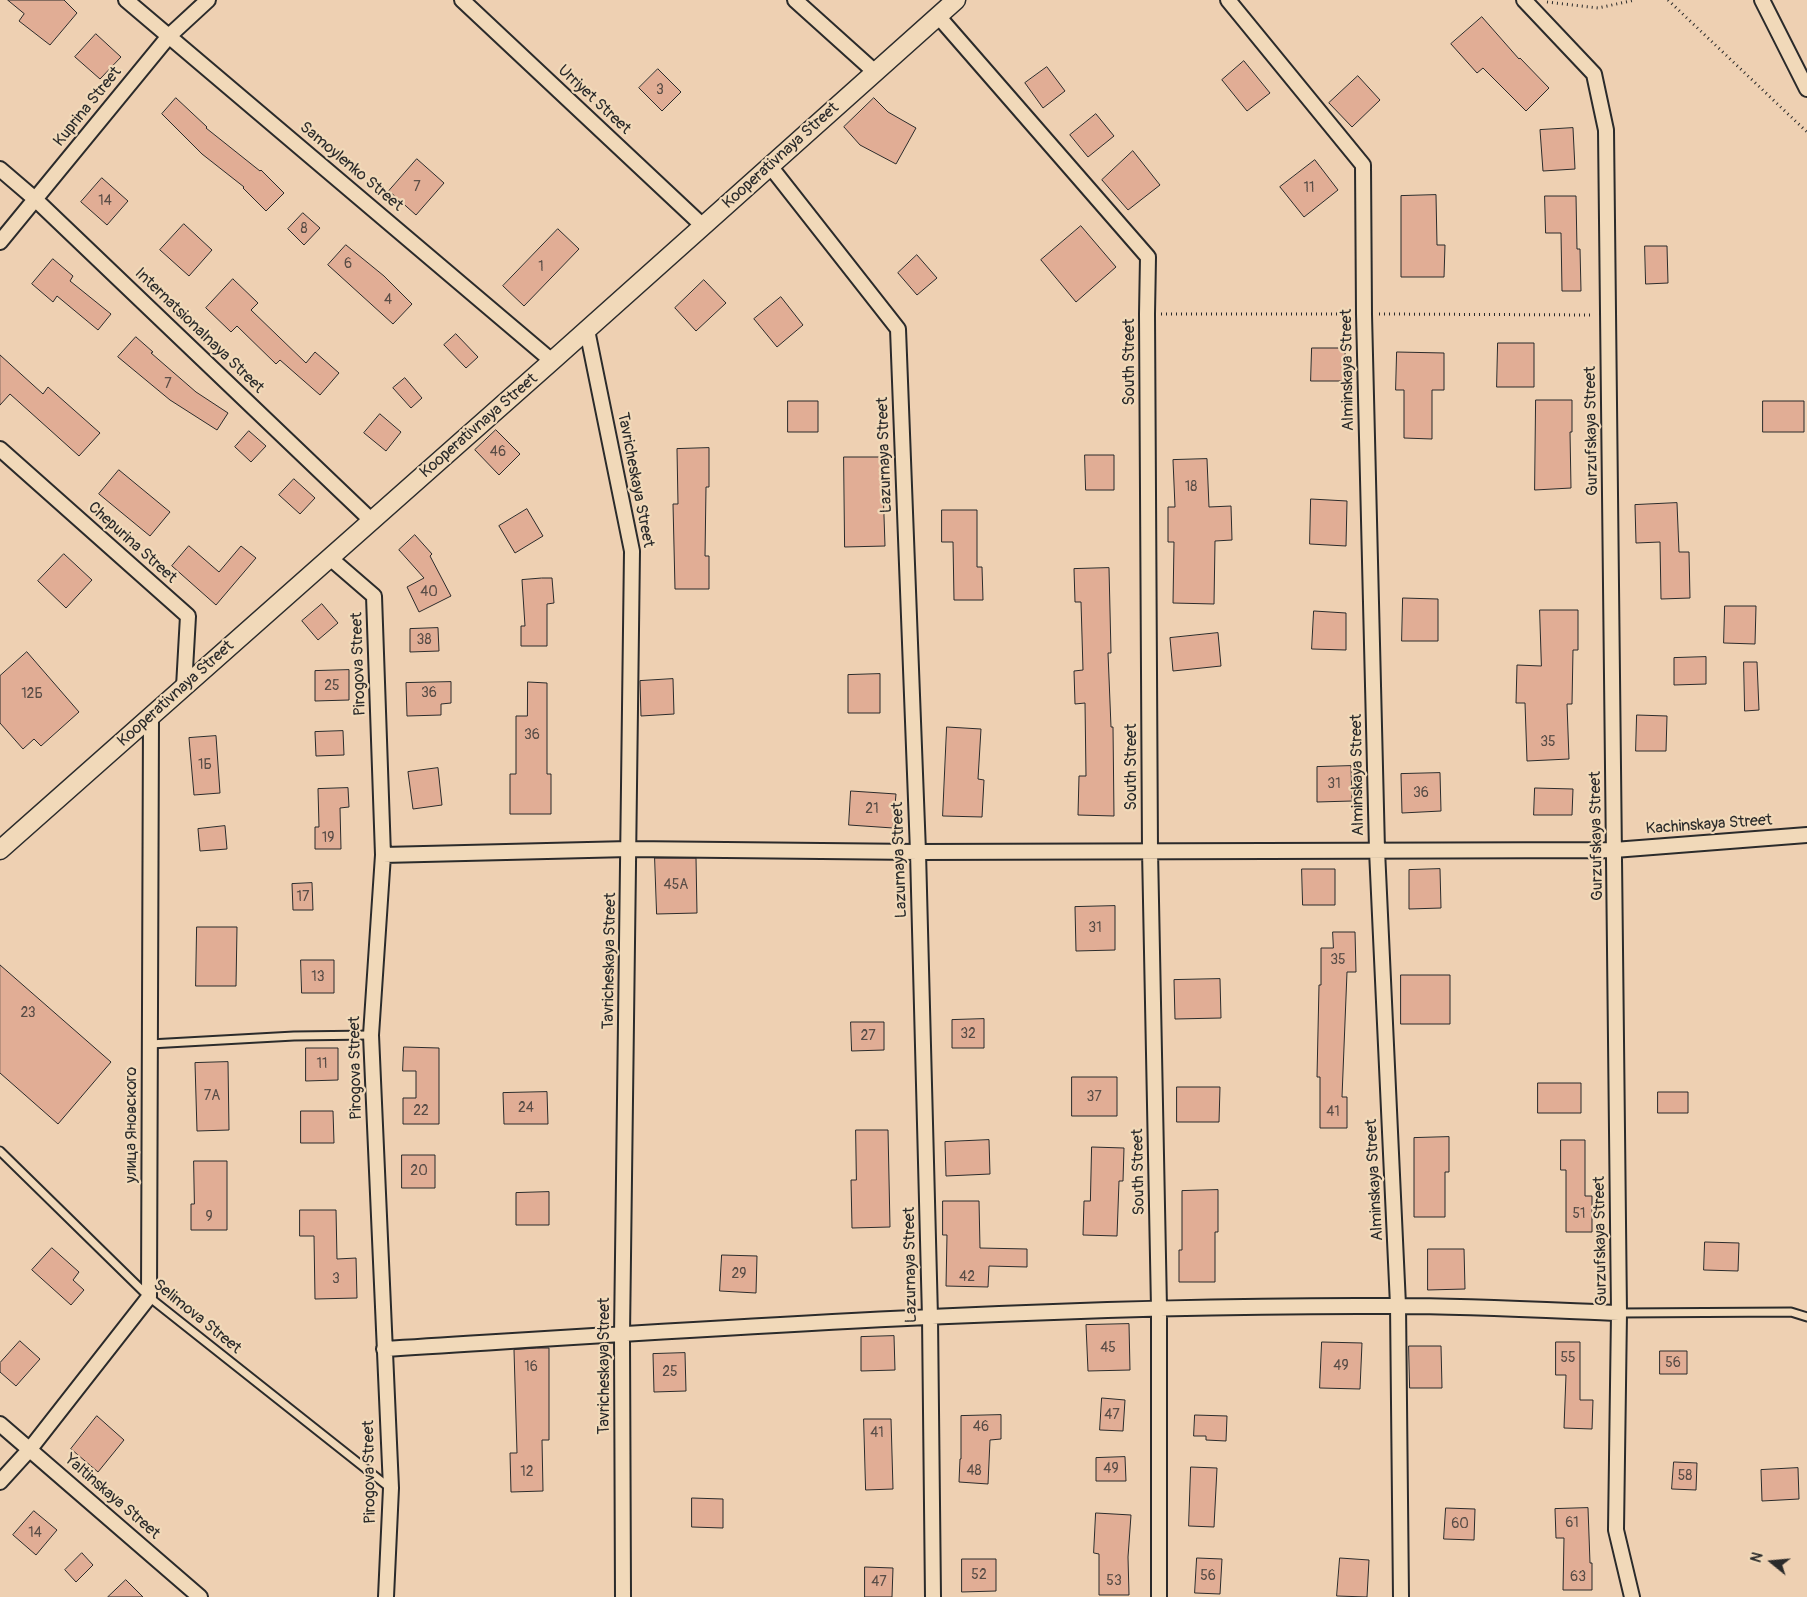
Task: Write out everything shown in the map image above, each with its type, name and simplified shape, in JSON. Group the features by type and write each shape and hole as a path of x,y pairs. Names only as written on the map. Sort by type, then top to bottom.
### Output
{"street":[{"name":"Samoylenko Street","path":"126,0 552,361"},
{"name":"Kuprina Street","path":"0,242 169,36 208,0"},
{"name":"Urriyet Street","path":"462,0 703,226"},
{"path":"795,0 875,72"},
{"name":"Kooperativnaya Street","path":"0,850 956,0"},
{"name":"Alminskaya Street","path":"1228,0 1363,165 1364,314 1377,850 1398,1306 1401,1597"},
{"name":"Gurzufskaya Street","path":"1524,0 1594,74 1606,130 1619,1313 1616,1530 1632,1597"},
{"path":"1762,0 1807,88"},
{"name":"South Street","path":"938,16 1148,257 1150,850 1160,1308 1159,1597"},
{"name":"Lazurnaya Street","path":"770,166 898,329 918,852 930,1317 933,1597"},
{"name":"Internatsionalnaya Street","path":"0,169 36,199 372,521"},
{"name":"Tavricheskaya Street","path":"587,330 632,552 622,1334 623,1597"},
{"name":"Chepurina Street","path":"0,449 188,616 184,687"},
{"name":"Pirogova Street","path":"330,558 374,596 383,856 371,1035 391,1488 386,1597"},
{"name":"улица Яновского","path":"149,1297 151,716"},
{"name":"Kachinskaya Street","path":"383,856 629,849 918,852 1614,850 1807,835"},
{"path":"0,1482 30,1449 149,1297"},
{"path":"384,1349 930,1317 1160,1308 1398,1306 1619,1313"},
{"name":"Yaltinskaya Street","path":"0,1424 200,1597"}],"lane":[{"path":"150,1044 294,1036 371,1035"},
{"name":"Selimova Street","path":"0,1152 149,1297 391,1488"},
{"path":"1619,1313 1791,1312 1807,1318"}],"path":[{"path":"1539,1 1598,8 1635,0"},
{"path":"1668,0 1807,132"}],"building":[{"path":"8,0 64,0 77,13 50,45 19,21 24,14"},
{"path":"1482,17 1519,59 1549,88 1526,111 1483,68 1477,73 1451,44"},
{"path":"96,34 121,57 100,79 75,57"},
{"path":"1244,61 1270,93 1247,111 1222,80"},
{"path":"1047,67 1065,91 1043,108 1025,83"},
{"path":"658,69 681,92 662,111 639,88"},
{"path":"1358,76 1380,100 1352,127 1329,103"},
{"path":"176,98 206,128 261,170 284,193 266,211 244,187 202,154 162,114"},
{"path":"874,98 888,112 916,128 896,164 860,145 844,127"},
{"path":"1096,114 1114,136 1088,157 1070,135"},
{"path":"1573,128 1575,169 1543,171 1540,130"},
{"path":"1133,151 1160,185 1128,210 1102,180"},
{"path":"417,159 444,183 416,215 389,191"},
{"path":"1315,160 1338,190 1304,217 1280,187"},
{"path":"102,178 128,201 107,225 81,202"},
{"path":"1436,195 1437,245 1445,245 1444,277 1401,277 1401,196"},
{"path":"1545,196 1576,196 1577,249 1580,249 1581,291 1562,291 1561,233 1546,233"},
{"path":"303,213 320,228 304,245 288,229"},
{"path":"184,224 212,250 189,276 160,250"},
{"path":"1081,226 1116,267 1076,302 1041,260"},
{"path":"558,229 579,249 524,306 503,286"},
{"path":"346,245 384,276 412,304 393,324 328,265"},
{"path":"1645,246 1667,246 1668,283 1646,284"},
{"path":"917,255 937,278 917,295 898,273"},
{"path":"53,259 73,276 70,281 111,314 98,330 57,296 53,302 32,284"},
{"path":"233,279 258,303 251,310 306,363 315,352 339,373 320,395 280,360 276,364 237,326 231,332 206,308"},
{"path":"704,280 726,303 696,331 675,308"},
{"path":"781,297 803,325 777,347 754,319"},
{"path":"456,334 478,357 466,368 444,345"},
{"path":"136,337 153,352 151,353 196,392 228,413 217,430 170,400 118,357"},
{"path":"1498,343 1534,343 1534,387 1497,387"},
{"path":"1312,348 1345,348 1345,381 1311,381"},
{"path":"1397,352 1444,353 1444,390 1432,390 1432,439 1404,438 1404,390 1396,390"},
{"path":"0,355 43,394 48,387 100,433 79,456 10,394 0,405"},
{"path":"405,378 422,398 411,408 393,388"},
{"path":"1536,400 1572,400 1572,432 1570,432 1571,488 1535,490"},
{"path":"788,401 818,401 818,432 788,432"},
{"path":"1763,401 1804,401 1804,432 1763,432"},
{"path":"380,414 401,432 386,451 364,433"},
{"path":"496,430 520,454 499,475 475,450"},
{"path":"249,431 266,446 251,462 235,447"},
{"path":"709,448 709,487 706,487 705,556 709,556 709,589 675,589 673,504 678,504 677,449"},
{"path":"1085,455 1114,455 1114,490 1086,490"},
{"path":"844,457 882,457 885,546 845,547"},
{"path":"1207,459 1209,507 1231,506 1232,540 1215,541 1214,604 1173,603 1174,542 1168,542 1168,507 1175,507 1173,460"},
{"path":"119,470 170,512 150,536 99,494"},
{"path":"294,479 315,498 300,514 279,495"},
{"path":"1311,499 1347,501 1346,546 1310,544"},
{"path":"1677,503 1679,552 1689,552 1690,598 1661,599 1660,542 1636,543 1635,505"},
{"path":"527,509 543,536 515,553 499,526"},
{"path":"942,510 977,510 977,567 982,567 983,600 954,600 953,542 942,542"},
{"path":"415,535 432,554 430,556 451,596 419,612 407,587 424,578 399,550"},
{"path":"189,546 219,572 241,546 256,558 216,605 172,566"},
{"path":"64,554 92,580 66,608 38,581"},
{"path":"1109,568 1111,653 1108,653 1111,727 1113,727 1114,816 1078,815 1079,776 1086,776 1085,703 1075,704 1074,671 1083,670 1081,602 1075,602 1074,569"},
{"path":"552,578 554,603 547,604 547,646 521,646 521,626 525,626 522,580"},
{"path":"1403,598 1438,599 1438,641 1402,641"},
{"path":"322,604 338,623 318,640 302,621"},
{"path":"1725,606 1756,606 1755,644 1724,643"},
{"path":"1540,610 1578,610 1578,650 1573,650 1572,704 1567,704 1569,759 1527,761 1525,703 1516,703 1517,665 1541,666"},
{"path":"1314,611 1346,613 1346,650 1312,649"},
{"path":"438,628 439,651 410,652 410,629"},
{"path":"1218,633 1221,666 1173,671 1170,638"},
{"path":"27,652 79,712 41,746 34,739 23,749 0,723 0,676"},
{"path":"1706,657 1706,684 1674,685 1674,658"},
{"path":"1744,662 1757,662 1759,710 1745,711"},
{"path":"349,670 349,700 315,701 315,671"},
{"path":"880,674 880,713 848,713 848,675"},
{"path":"673,679 674,714 641,716 640,681"},
{"path":"451,682 451,703 441,704 441,715 407,716 406,683"},
{"path":"528,682 547,683 547,774 551,774 551,814 510,814 510,774 516,774 516,716 527,716"},
{"path":"1637,715 1667,716 1666,751 1636,751"},
{"path":"947,727 981,729 978,779 984,780 982,817 943,816"},
{"path":"343,731 344,755 316,756 315,732"},
{"path":"216,736 220,793 194,795 189,738"},
{"path":"1351,766 1352,801 1317,802 1317,767"},
{"path":"438,768 442,805 413,809 408,772"},
{"path":"1440,773 1441,811 1402,813 1401,774"},
{"path":"348,788 349,807 340,808 341,849 315,849 315,827 319,827 318,789"},
{"path":"1535,788 1573,789 1572,815 1534,815"},
{"path":"851,791 896,794 893,828 849,825"},
{"path":"225,826 227,849 200,851 198,829"},
{"path":"655,858 696,858 697,913 657,914"},
{"path":"1302,869 1335,869 1335,905 1303,905"},
{"path":"1440,869 1441,908 1409,909 1409,870"},
{"path":"312,883 313,910 293,910 292,884"},
{"path":"1115,906 1115,950 1076,951 1075,907"},
{"path":"197,927 237,927 236,986 196,986"},
{"path":"1333,932 1355,932 1356,972 1347,972 1342,1097 1347,1097 1347,1128 1320,1128 1320,1077 1317,1077 1321,948 1333,948"},
{"path":"301,960 334,960 334,993 302,993"},
{"path":"0,965 111,1062 58,1124 0,1073"},
{"path":"1401,975 1450,975 1450,1024 1401,1024"},
{"path":"1220,979 1221,1018 1175,1019 1174,980"},
{"path":"984,1019 984,1048 952,1048 952,1020"},
{"path":"851,1022 884,1022 884,1050 852,1051"},
{"path":"404,1047 439,1048 439,1124 403,1124 403,1098 416,1098 416,1071 403,1071"},
{"path":"306,1048 338,1048 338,1080 306,1081"},
{"path":"228,1062 229,1130 197,1131 195,1063"},
{"path":"1072,1077 1117,1077 1117,1116 1072,1116"},
{"path":"1538,1083 1581,1083 1581,1113 1538,1113"},
{"path":"1177,1087 1220,1087 1219,1122 1177,1122"},
{"path":"547,1092 548,1124 504,1124 503,1093"},
{"path":"1658,1092 1688,1092 1688,1113 1658,1113"},
{"path":"301,1111 333,1111 334,1143 301,1143"},
{"path":"856,1130 888,1130 890,1227 852,1228 851,1180 856,1180"},
{"path":"1449,1137 1449,1172 1445,1172 1445,1217 1414,1217 1414,1138"},
{"path":"989,1140 990,1174 946,1176 945,1142"},
{"path":"1561,1140 1585,1140 1585,1196 1592,1196 1592,1232 1566,1232 1566,1170 1561,1170"},
{"path":"1092,1147 1124,1148 1123,1181 1119,1181 1117,1236 1083,1235 1084,1201 1090,1201"},
{"path":"402,1155 435,1155 435,1188 402,1188"},
{"path":"194,1161 227,1161 227,1230 191,1230 191,1204 194,1204"},
{"path":"1218,1190 1218,1232 1215,1232 1215,1282 1179,1282 1179,1250 1182,1250 1182,1191"},
{"path":"549,1192 549,1225 516,1225 516,1193"},
{"path":"943,1201 979,1201 980,1248 1027,1249 1027,1267 989,1266 988,1287 946,1286 947,1235 943,1235"},
{"path":"300,1210 336,1210 337,1259 356,1258 357,1298 315,1299 314,1236 300,1236"},
{"path":"1705,1242 1739,1243 1738,1271 1704,1270"},
{"path":"52,1248 79,1272 73,1280 84,1290 71,1305 32,1270"},
{"path":"1428,1249 1464,1249 1465,1289 1428,1290"},
{"path":"722,1255 757,1256 756,1293 720,1291"},
{"path":"1129,1324 1130,1370 1088,1371 1086,1325"},
{"path":"894,1336 895,1370 861,1371 861,1337"},
{"path":"20,1341 40,1359 16,1386 0,1372 0,1363"},
{"path":"1322,1342 1362,1343 1360,1389 1320,1388"},
{"path":"1556,1342 1580,1342 1580,1400 1593,1400 1592,1429 1564,1428 1566,1375 1556,1375"},
{"path":"1409,1346 1441,1346 1442,1388 1410,1388"},
{"path":"549,1348 549,1440 542,1440 543,1491 511,1492 510,1453 517,1453 514,1350"},
{"path":"1660,1351 1687,1351 1687,1374 1660,1374"},
{"path":"685,1353 686,1391 654,1392 653,1354"},
{"path":"1102,1398 1125,1400 1123,1431 1100,1430"},
{"path":"1001,1415 1001,1439 990,1440 988,1484 959,1482 961,1416"},
{"path":"1195,1415 1227,1416 1226,1441 1206,1440 1206,1436 1194,1436"},
{"path":"97,1416 124,1440 98,1472 71,1449"},
{"path":"864,1419 891,1419 893,1489 866,1490"},
{"path":"1125,1457 1126,1481 1096,1481 1096,1458"},
{"path":"1674,1462 1697,1463 1696,1490 1672,1489"},
{"path":"1191,1467 1217,1468 1214,1527 1189,1526"},
{"path":"1798,1468 1799,1499 1762,1501 1761,1470"},
{"path":"692,1498 723,1499 723,1528 692,1527"},
{"path":"1446,1508 1475,1509 1474,1540 1444,1539"},
{"path":"1588,1508 1592,1590 1563,1590 1564,1538 1556,1538 1555,1509"},
{"path":"34,1511 57,1530 36,1555 13,1535"},
{"path":"1096,1513 1131,1515 1128,1557 1129,1595 1099,1595 1099,1554 1094,1553"},
{"path":"82,1553 93,1565 76,1582 65,1570"},
{"path":"1197,1558 1222,1559 1220,1594 1195,1593"},
{"path":"1340,1558 1369,1560 1367,1597 1337,1596"},
{"path":"962,1559 996,1559 996,1591 962,1592"},
{"path":"865,1567 893,1568 892,1597 865,1597"},
{"path":"126,1580 143,1597 108,1597"}]}
